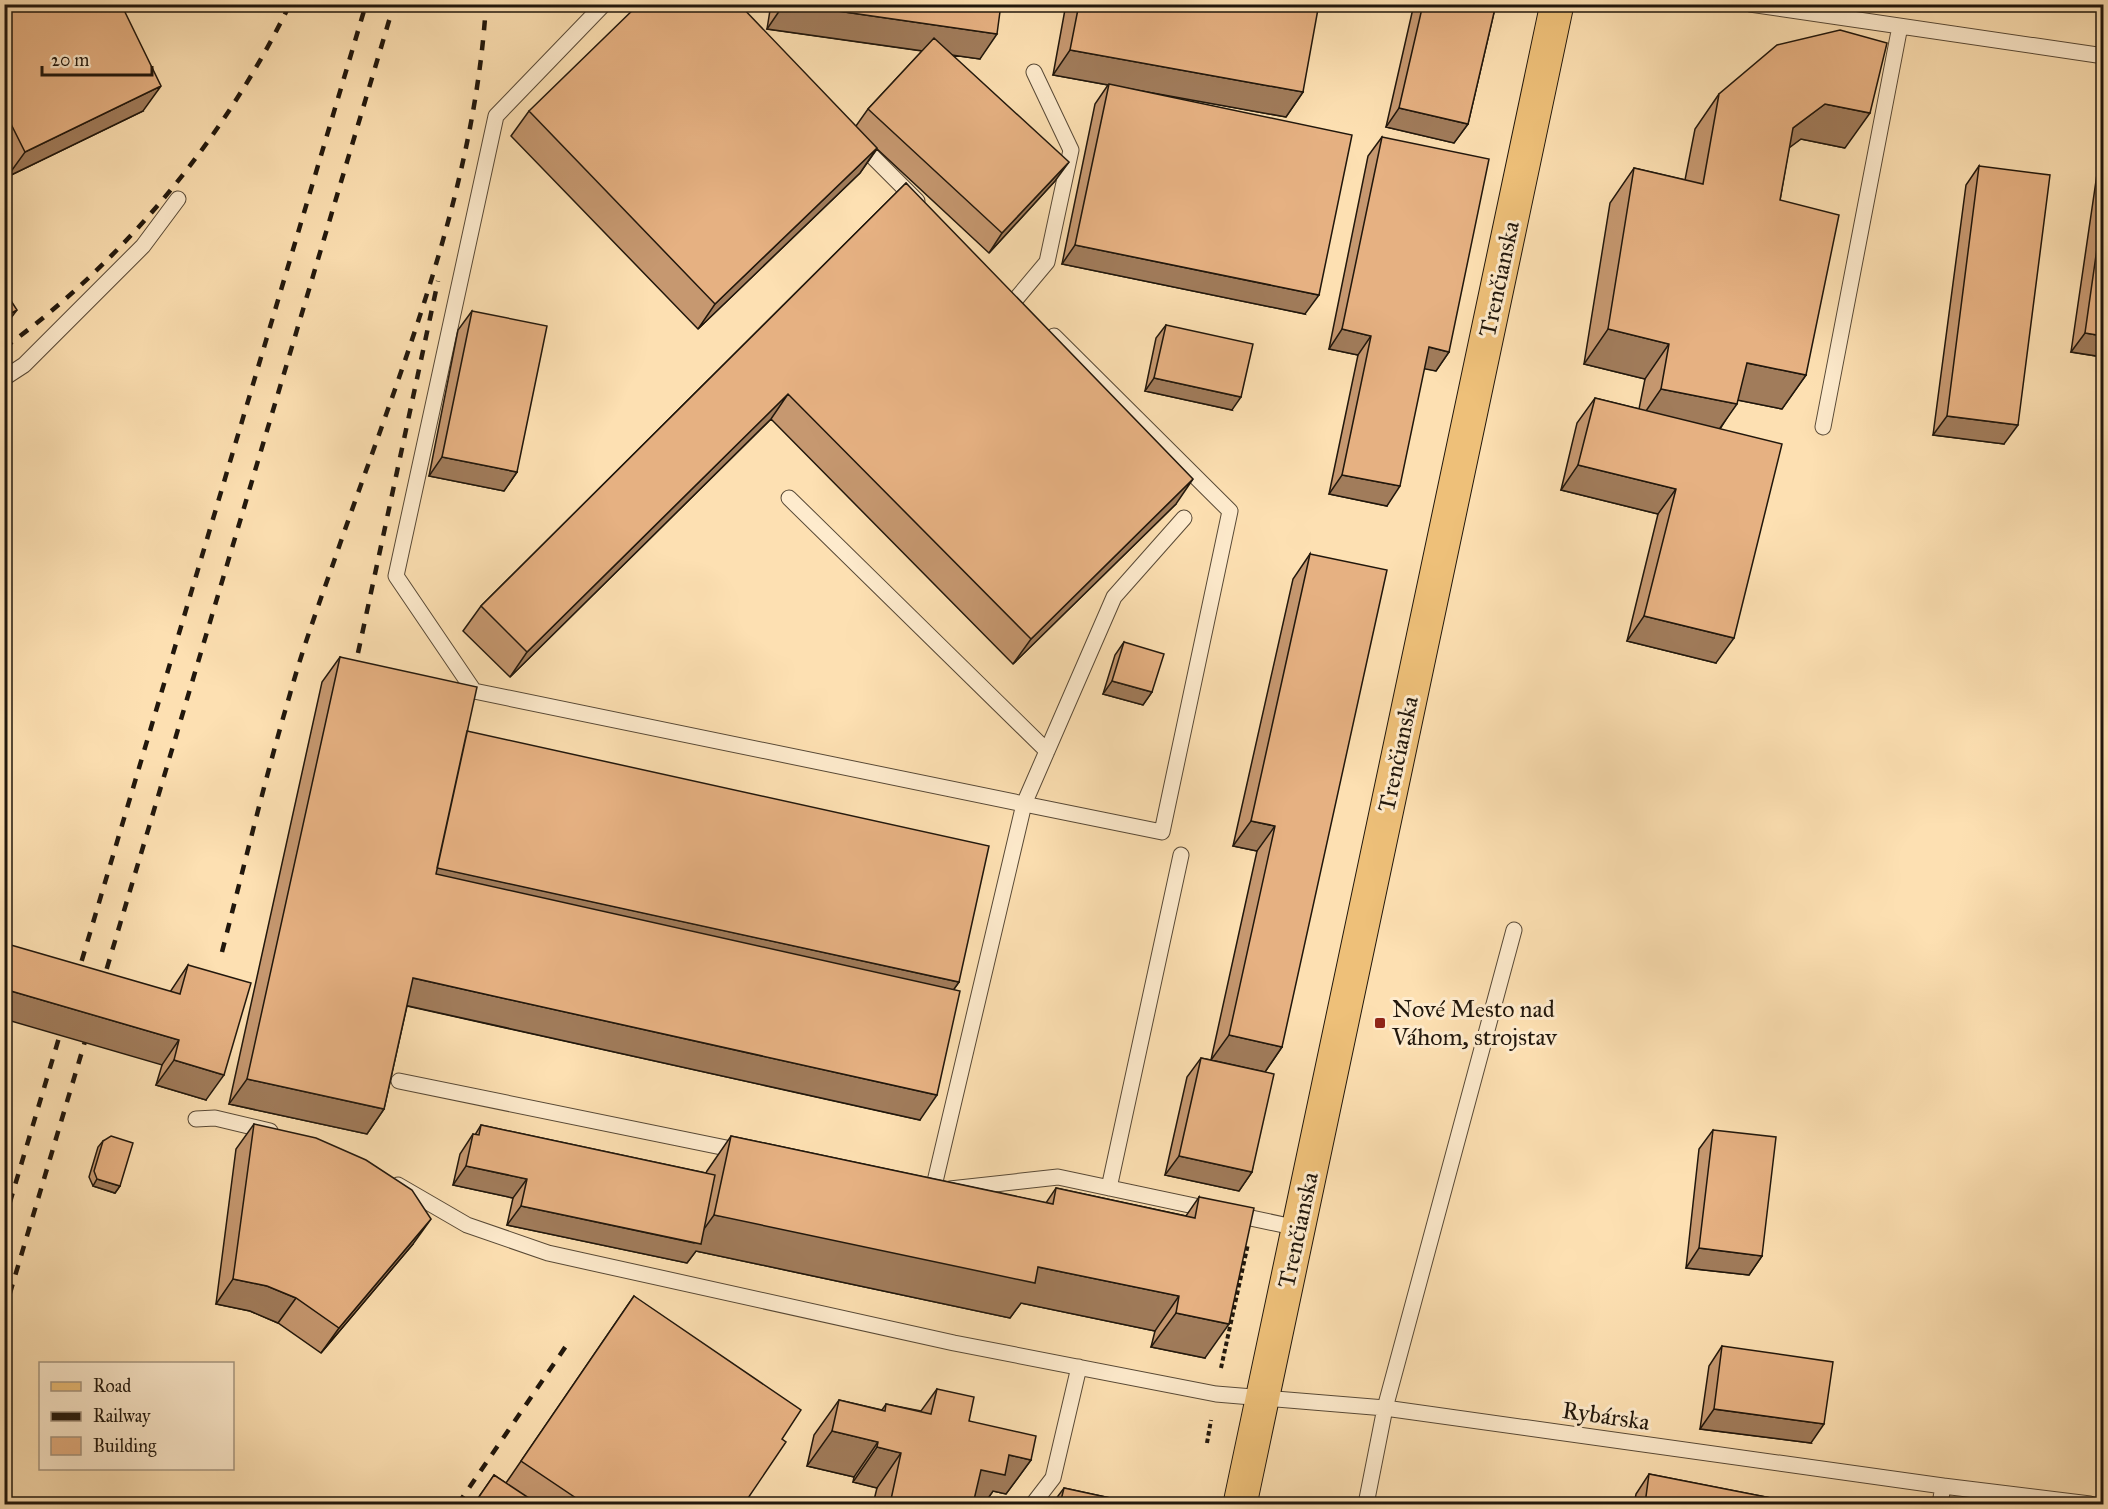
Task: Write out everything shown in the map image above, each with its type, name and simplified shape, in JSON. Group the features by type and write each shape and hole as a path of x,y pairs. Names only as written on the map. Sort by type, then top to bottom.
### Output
{"main road":[{"name":"Trenčianska","path":"1240,1504 1557,4"}],"lane":[{"path":"604,4 496,116 396,576 474,691 1162,832 1230,511 1040,323"},
{"path":"1750,4 2103,56"},
{"path":"1823,427 1900,26"},
{"path":"1016,298 1047,262 1071,150 1034,72"},
{"path":"846,130 931,214"},
{"path":"4,378 24,365 143,246 178,199"},
{"path":"789,498 1047,751"},
{"path":"1184,518 1114,597 1024,804 927,1189 1058,1178 1298,1228"},
{"path":"1109,1188 1181,855"},
{"path":"1366,1504 1384,1408 1514,930"},
{"path":"399,1081 759,1155"},
{"path":"196,1119 214,1118 281,1134"},
{"name":"Rybárska","path":"384,1176 467,1225 548,1253 954,1343 1216,1394 1384,1408 1943,1486 2090,1504"},
{"path":"1033,1504 1053,1478 1079,1367"},
{"path":"1940,1504 1943,1486"}],"path":[{"path":"1207,1443 1247,1245 1260,1220"}],"building":[{"path":"4,4 121,4 161,86 25,152 4,110"},
{"path":"639,4 739,4 877,148 715,304 529,111"},
{"path":"789,4 1001,4 997,34"},
{"path":"1079,4 1291,4 1318,9 1303,92 1070,50"},
{"path":"1423,4 1496,4 1468,124 1399,108"},
{"path":"1840,30 1887,43 1870,113 1825,104 1793,128 1780,200 1839,215 1806,375 1747,363 1737,404 1661,389 1669,344 1608,329 1634,168 1703,184 1719,94 1777,45"},
{"path":"934,38 1069,162 1002,233 868,109"},
{"path":"1109,84 1352,135 1319,295 1075,245"},
{"path":"1382,137 1489,159 1449,352 1429,347 1400,486 1342,475 1371,336 1342,329"},
{"path":"1979,166 2050,175 2018,425 1947,416"},
{"path":"906,183 1193,479 1031,639 788,394 527,652 481,606"},
{"path":"2103,206 2103,336 2085,333"},
{"path":"4,290 17,310 4,317"},
{"path":"472,311 547,326 517,472 442,457"},
{"path":"1166,325 1253,344 1241,397 1154,378"},
{"path":"1595,398 1782,444 1734,638 1644,616 1676,489 1578,465"},
{"path":"1310,554 1387,570 1282,1047 1229,1035 1275,826 1251,821"},
{"path":"1124,642 1164,654 1152,692 1112,681"},
{"path":"340,657 477,687 436,874 960,991 937,1095 413,978 384,1109 247,1079"},
{"path":"467,731 989,846 959,982 437,868"},
{"path":"4,943 180,994 188,965 251,983 224,1075 174,1060 179,1040 4,989"},
{"path":"1201,1058 1274,1074 1252,1172 1179,1156"},
{"path":"254,1124 316,1138 366,1160 412,1190 431,1219 339,1328 296,1298 267,1286 233,1279"},
{"path":"481,1125 715,1175 701,1244 521,1206 527,1179 466,1166 473,1134 479,1135"},
{"path":"1713,1130 1776,1137 1762,1256 1699,1248"},
{"path":"111,1136 133,1143 120,1186 97,1179 94,1171 103,1141"},
{"path":"731,1136 1053,1204 1056,1188 1195,1218 1199,1197 1254,1208 1229,1324 1176,1313 1179,1296 1038,1267 1035,1283 714,1215"},
{"path":"634,1296 801,1410 782,1439 786,1442 744,1504 585,1504 521,1461"},
{"path":"1722,1346 1833,1362 1824,1424 1714,1409"},
{"path":"937,1389 974,1397 969,1421 1036,1436 1031,1460 1009,1455 1005,1475 981,1470 973,1504 890,1504 901,1453 877,1447 878,1442 832,1431 839,1400 885,1411 886,1404 931,1414"},
{"path":"1649,1474 1801,1504 1645,1504"},
{"path":"494,1475 538,1504 474,1504"},
{"path":"1064,1488 1138,1504 1060,1504"},
{"path":"1419,1500 1443,1504 1418,1504"}],"railway":[{"path":"4,348 91,276 131,236 168,193 203,149 235,102 290,4"},
{"path":"76,980 366,4"},
{"path":"101,988 394,4"},
{"path":"222,952 263,790 300,662 405,360 449,220 466,149 479,77 486,4"},
{"path":"358,653 438,281"},
{"path":"4,1222 64,1021"},
{"path":"4,1313 89,1028"},
{"path":"458,1504 566,1346"}],"place":[{"name":"Nové Mesto nad Váhom, strojstav","path":"1380,1023"}]}
